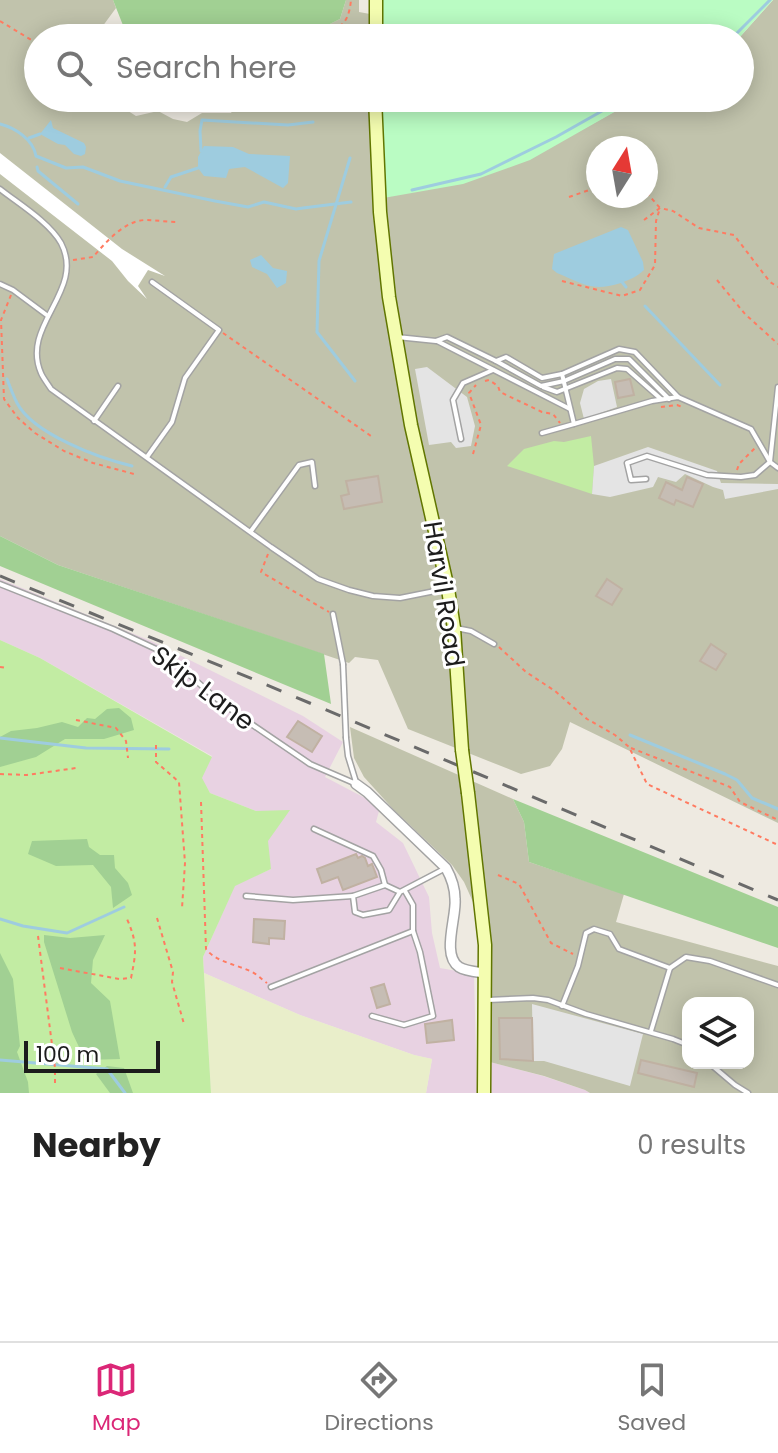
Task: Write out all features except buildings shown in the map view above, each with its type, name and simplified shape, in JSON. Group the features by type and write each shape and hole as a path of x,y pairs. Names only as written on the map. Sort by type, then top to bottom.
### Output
{"street":[{"path":"376,0 376,24"},
{"name":"Harvil Road","path":"375,112 380,212 395,337 454,628 462,750 485,945 484,1093"},
{"path":"356,784 446,868 456,901 451,955 459,967 484,973"}],"lane":[{"path":"0,189 39,219 60,241 68,260 64,285 40,331 37,351 40,371 51,389 318,579 373,596 400,598 448,589"},
{"path":"147,457 172,422 185,378 219,330 152,282"},
{"path":"0,284 48,316"},
{"path":"395,337 436,341 570,409"},
{"path":"436,341 447,337 557,392 617,368 627,369 662,400"},
{"path":"496,361 506,357 542,378 563,378 619,349 635,352 678,397 751,429 770,462 778,468"},
{"path":"541,386 615,359 629,359 669,399"},
{"path":"461,439 453,400 463,383 493,370"},
{"path":"563,378 574,424"},
{"path":"94,421 118,386"},
{"path":"646,479 631,480 627,463 647,456 707,475 755,475 770,462 778,387"},
{"path":"542,433 678,397"},
{"path":"251,531 299,465 312,462 315,486"},
{"name":"Skip Lane","path":"0,584 156,649 231,710 298,756 356,784"},
{"path":"333,614 343,664 348,756 356,784"},
{"path":"454,628 471,631 494,644"},
{"path":"314,829 373,856 385,885"},
{"path":"353,896 355,912 363,915 389,910 402,892 446,868"},
{"path":"246,896 293,900 353,896 385,885 402,892 413,905 413,931 433,1016 404,1025 372,1016"},
{"path":"562,1006 578,966 586,933 594,929 610,934 619,949 670,968"},
{"path":"271,987 413,931"},
{"path":"651,1032 670,968 686,957 710,961 778,985"},
{"path":"486,1000 548,1000 682,1043"},
{"path":"716,1069 748,1093"}],"path":[{"path":"343,24 350,16 351,0"},
{"path":"0,21 24,36"},
{"path":"569,197 586,191"},
{"path":"658,206 673,211 699,228 734,235 770,282 778,287"},
{"path":"644,220 660,208"},
{"path":"562,281 622,296 640,290 655,265 656,221 660,208"},
{"path":"68,260 93,257 107,240 131,223 143,220 178,222"},
{"path":"717,280 745,314 778,344"},
{"path":"13,290 1,320 4,399 18,418 35,433 64,451 134,474"},
{"path":"219,330 371,436"},
{"path":"0,402 4,399"},
{"path":"271,547 261,572 333,614"},
{"path":"494,644 587,719 629,747 730,787 740,802 778,820"},
{"path":"0,667 7,668"},
{"path":"76,720 116,728 127,745 128,758"},
{"path":"156,745 156,762 179,782 185,863 182,908"},
{"path":"629,747 647,784 778,845"},
{"path":"0,774 27,775 76,768"},
{"path":"201,802 206,949 212,958 255,973 271,987"},
{"path":"498,875 519,884 551,943 573,953 578,966"},
{"path":"157,918 184,1024"},
{"path":"60,968 119,979 131,978 136,951 127,919"},
{"path":"38,936 55,1085"}],"shaded area":[{"path":"0,0 113,0 116,8 104,24 24,24 24,112 130,112 136,116 160,112 187,122 202,113 232,112 537,112 567,138 614,112 754,112 754,24 752,24 773,0 778,0 778,823 570,722 562,749 550,766 521,774 408,729 378,660 355,657 349,663 58,565 0,536"},
{"path":"346,0 359,0 359,12 370,14 370,24 330,24 340,19"},
{"path":"414,0 439,24 381,24 385,6"},
{"path":"427,367 467,397 475,426 471,446 456,448 451,442 429,445 415,369"},
{"path":"611,379 617,407 584,419 580,403 584,389 598,381"},
{"path":"648,447 717,471 721,483 778,484 778,489 725,499 723,490 685,474 676,482 658,477 653,487 610,497 592,494 594,466"},
{"path":"0,579 151,641 303,716 343,742 325,777 365,798 379,811 376,822 403,843 429,897 432,933 440,968 474,974 477,1093 426,1093 432,1059 300,1015 204,973 203,957 235,885 271,869 256,811 210,793 201,778 212,756 40,658 0,640"},
{"path":"350,727 513,799 524,822 529,862 624,894 616,922 778,966 778,1093 590,1093 544,1076 490,1062 482,931 473,902 452,865 364,777 354,758"},
{"path":"204,973 300,1015 432,1059 426,1093 211,1093"},
{"path":"532,1004 643,1034 630,1086 544,1061 533,1061"},
{"path":"490,1062 543,1076 590,1093 490,1093"}],"green space":[{"path":"113,0 346,0 340,19 330,24 122,24"},
{"path":"383,0 773,0 752,24 383,24"},
{"path":"381,112 614,112 530,160 463,184 372,200 379,167"},
{"path":"591,436 594,466 592,494 507,466 524,449"},
{"path":"0,536 58,565 324,654 331,704 0,566"},
{"path":"0,640 40,658 212,757 202,778 210,793 256,811 290,810 268,841 271,869 235,886 203,957 211,1093 0,1093"},
{"path":"119,708 131,718 134,730 104,739 65,739 36,757 0,767 0,737 11,731 62,722 78,727 87,718 95,719 107,709"},
{"path":"513,799 778,907 778,948 529,862 524,822"},
{"path":"87,839 89,847 100,855 114,855 115,868 128,883 132,895 113,908 111,887 93,865 56,866 28,854 32,841"},
{"path":"44,935 70,938 105,935 93,960 91,983 110,1001 120,1059 85,1060 72,1032"},
{"path":"0,953 13,979 20,1046 17,1052 29,1093 0,1093"},
{"path":"107,1066 124,1068 133,1093 110,1093 96,1074"}],"water":[{"path":"51,120 53,128 84,143 85,154 74,154 65,145 40,134"},
{"path":"204,146 233,147 249,154 290,156 288,183 283,188 245,167 229,169 226,178 204,176 198,168 198,157"},
{"path":"621,227 628,230 643,262 644,270 636,276 611,286 595,287 552,269 554,254"},
{"path":"261,255 273,268 287,271 286,283 277,288 267,274 252,267 250,260"}],"pier":[{"path":"0,153 122,249 165,276 148,270 138,286 147,299 112,261 0,174"}],"waterway":[{"path":"746,24 770,0"},
{"path":"412,190 481,174 600,112"},
{"path":"201,151 202,120 288,125 313,122"},
{"path":"0,124 22,135 31,144 36,156 66,168 83,167 120,181 248,207 264,202 296,209 351,202"},
{"path":"29,138 40,134"},
{"path":"350,158 319,261 317,332 355,381"},
{"path":"37,167 78,204"},
{"path":"165,187 171,177 198,168"},
{"path":"622,282 626,287"},
{"path":"645,306 720,385"},
{"path":"7,379 17,403 37,425 85,451 132,466"},
{"path":"630,735 725,774 737,780 752,798 778,809"},
{"path":"0,738 86,748 169,749"},
{"path":"0,919 67,933 124,907"},
{"path":"0,1060 107,1069 125,1093"}],"railway":[{"path":"0,576 778,900"}]}
